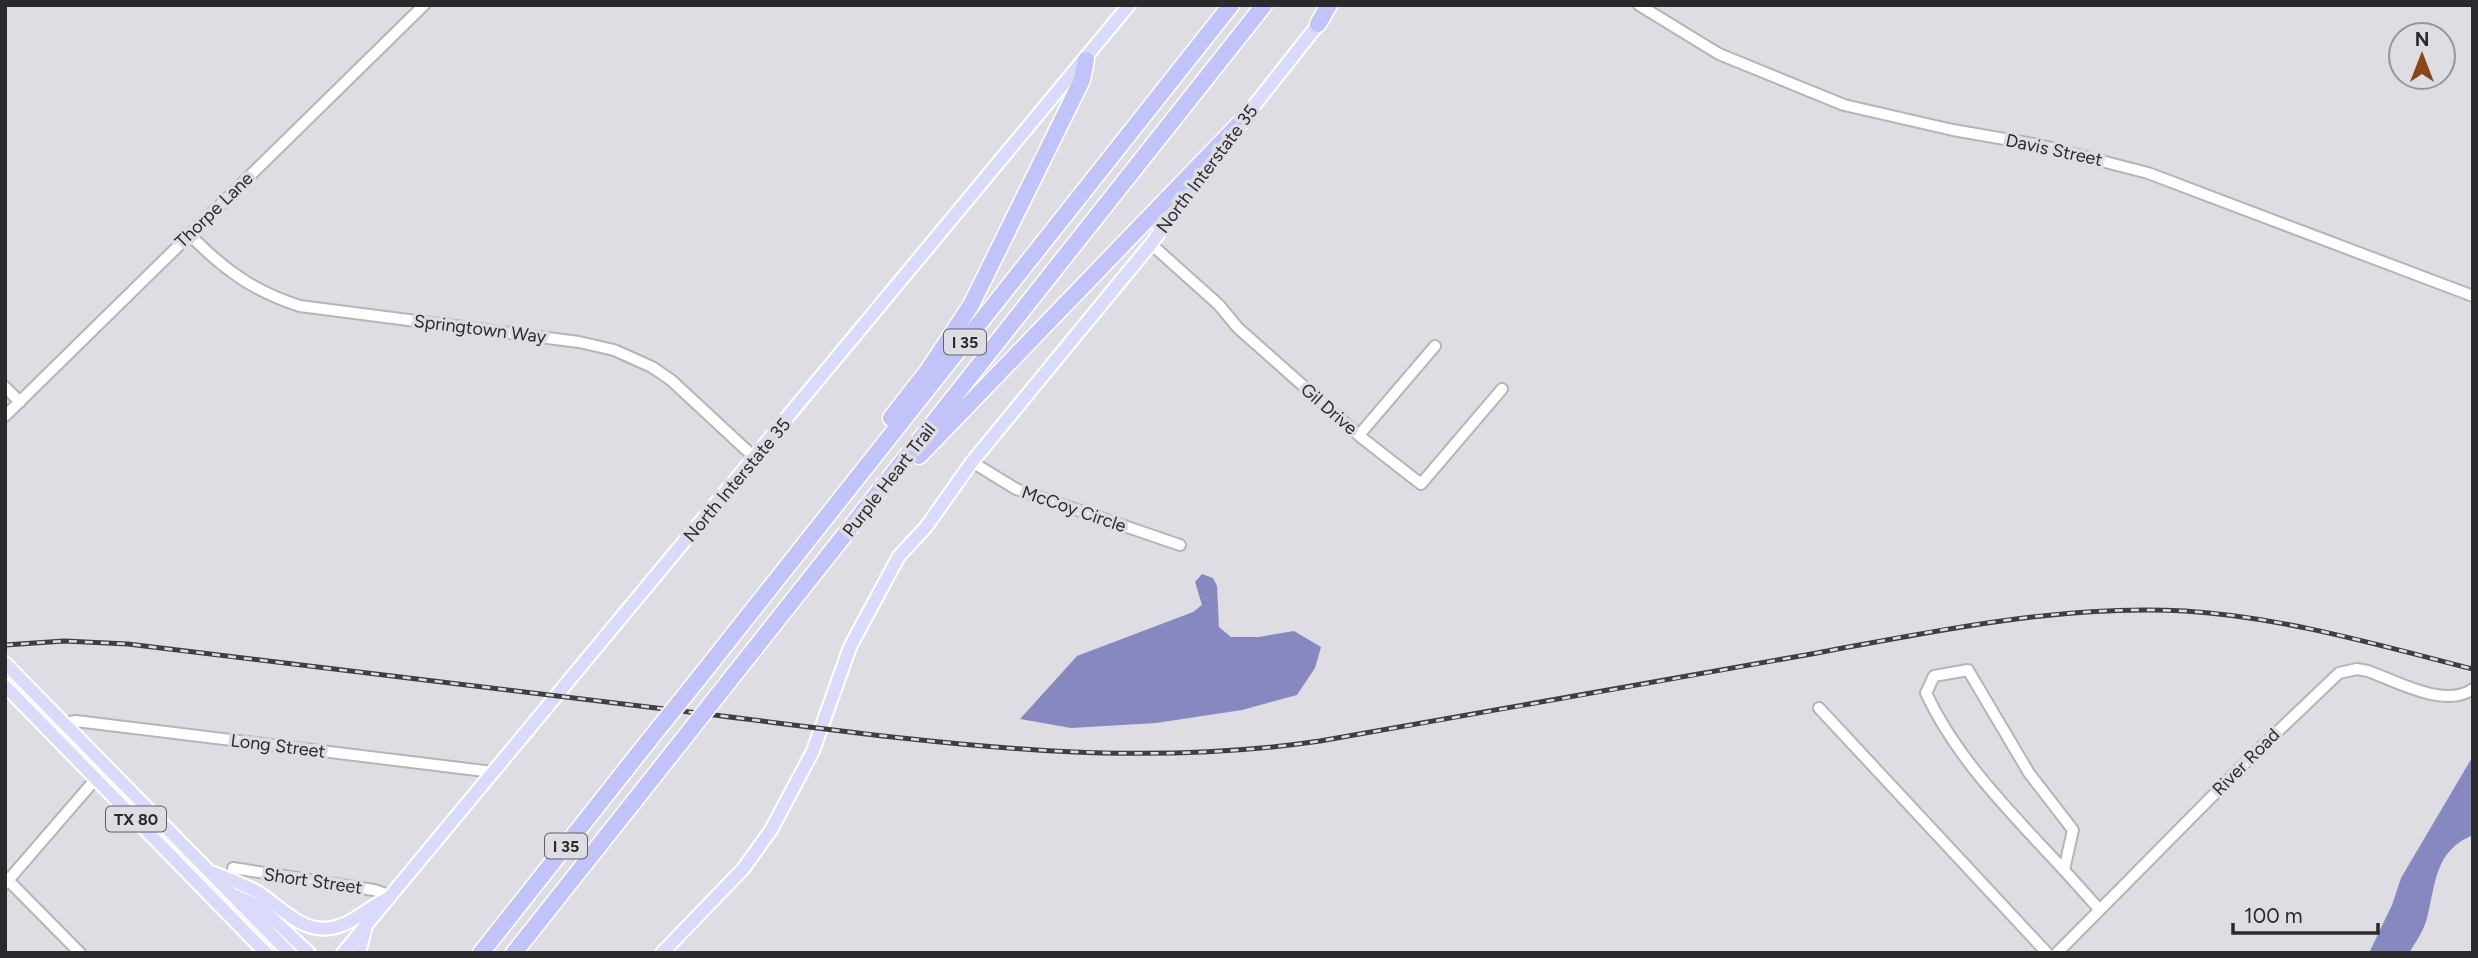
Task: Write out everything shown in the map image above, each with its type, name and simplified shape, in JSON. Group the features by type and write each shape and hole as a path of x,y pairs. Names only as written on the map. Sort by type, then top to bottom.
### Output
{"highway":[{"name":"Purple Heart Trail","path":"481,953 1231,5"},
{"name":"Purple Heart Trail","path":"514,953 1264,5"},
{"path":"1318,24 1331,5"},
{"path":"812,536 883,428 929,369 971,305 1082,80 1086,60"},
{"path":"876,496 956,420 1243,120"}],"main road":[{"name":"North Interstate 35","path":"343,953 1129,5"},
{"name":"North Interstate 35","path":"662,953 743,869 771,830 813,751 850,647 899,556 926,527 972,462 1151,244 1318,24"},
{"name":"TX 80","path":"5,663 289,953"},
{"name":"TX 80","path":"5,686 262,949"},
{"path":"132,815 156,829 200,874 232,895 260,907 309,953"},
{"path":"208,871 256,891 296,922 311,928 340,926 371,905 392,896"},
{"path":"359,953 366,926"}],"street":[{"name":"Thorpe Lane","path":"5,416 424,5"},
{"name":"Davis Street","path":"1639,5 1719,54 1843,105 1953,130 2039,145 2148,173 2473,296"},
{"name":"Springtown Way","path":"189,234 230,274 266,294 300,306 579,342 636,359 671,380 755,458"},
{"name":"Gil Drive","path":"1151,244 1219,304 1238,328 1359,435 1421,484 1502,390"},
{"path":"1359,435 1435,346"},
{"path":"5,387 20,402"},
{"name":"McCoy Circle","path":"972,462 1016,489 1180,545"},
{"name":"River Road","path":"2057,953 2339,673 2357,669 2368,671 2438,694 2454,695 2473,689"},
{"path":"2064,870 2073,830 2029,773 1968,670 1934,676 1926,693 1938,718 2000,802 2099,909"},
{"path":"1819,708 2047,953"},
{"name":"Long Street","path":"64,723 76,721 493,772"},
{"path":"80,953 6,880 106,767"},
{"name":"Short Street","path":"233,868 374,890 392,896"}],"water":[{"path":"1202,574 1213,578 1217,586 1219,627 1231,637 1259,637 1294,631 1321,647 1315,668 1297,695 1242,710 1156,723 1071,728 1020,719 1077,656 1193,612 1202,605 1195,582"},
{"path":"2473,756 2473,835 2460,842 2444,859 2420,936 2409,953 2369,953 2392,905 2401,878"}],"railway":[{"path":"5,645 64,641 128,644 865,734 1017,749 1092,753 1244,750 1320,741 1943,630 2088,612 2185,611 2258,619 2330,633 2473,669"}]}
